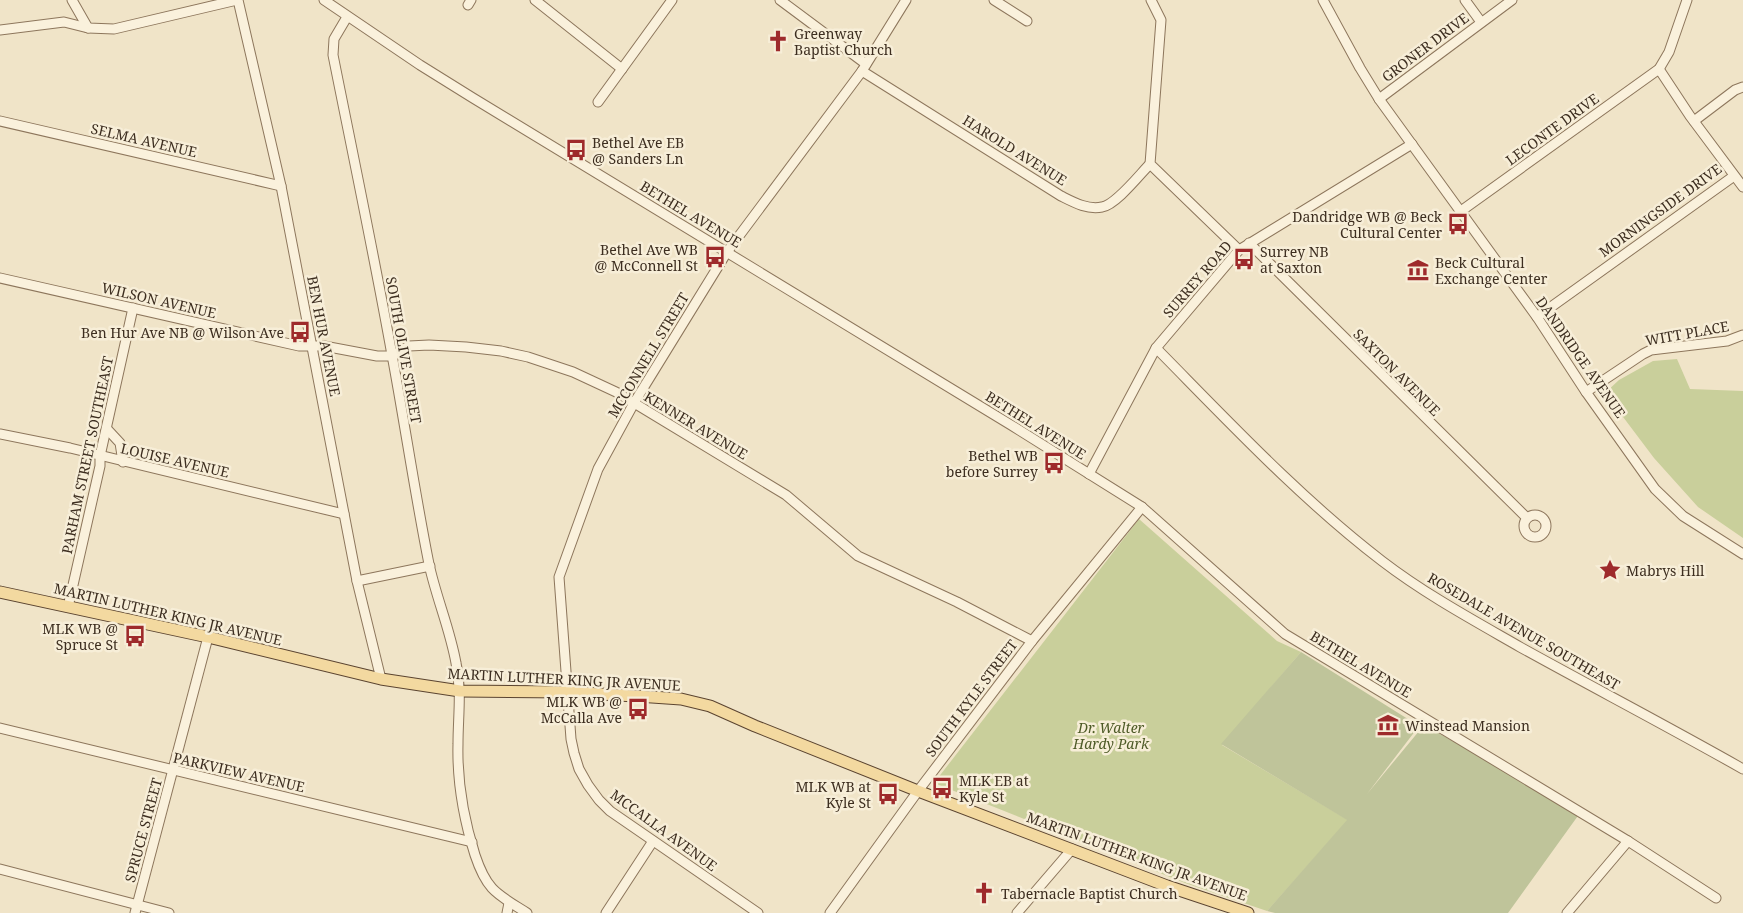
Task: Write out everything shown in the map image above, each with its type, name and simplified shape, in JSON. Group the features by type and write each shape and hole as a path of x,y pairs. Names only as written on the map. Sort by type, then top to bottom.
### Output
{"main road":[{"name":"MARTIN LUTHER KING JR AVENUE","path":"0,592 208,637 381,679 460,691 567,692 681,699 710,706 918,791 1167,886 1248,913"}],"street":[{"path":"72,0 88,28"},
{"path":"0,30 64,22 88,28 114,29 238,0"},
{"name":"BEN HUR AVENUE","path":"238,0 282,186 357,581 381,679"},
{"name":"BETHEL AVENUE","path":"324,0 465,93 1142,507 1285,634 1628,841 1716,898"},
{"path":"535,0 622,69"},
{"path":"598,102 672,0"},
{"name":"HAROLD AVENUE","path":"780,0 864,68 1061,196 1078,204 1092,208 1103,207 1113,201 1150,164"},
{"name":"MCCONNELL STREET","path":"567,692 559,577 598,469 634,403 727,252 864,68 906,0"},
{"path":"994,0 1026,21"},
{"path":"1150,0 1160,20 1150,164 1239,250"},
{"name":"DANDRIDGE AVENUE","path":"1323,0 1379,99 1537,317 1586,392 1655,489 1683,516 1743,554"},
{"path":"1465,0 1481,22"},
{"name":"GRONER DRIVE","path":"1379,99 1512,0"},
{"path":"1659,69 1669,52 1687,0"},
{"name":"SOUTH OLIVE STREET","path":"347,16 334,39 334,55 430,566 450,636 460,691"},
{"name":"MORNINGSIDE DRIVE","path":"1537,317 1734,176 1659,69"},
{"name":"LECONTE DRIVE","path":"1461,211 1659,69"},
{"path":"1694,121 1735,90 1743,87"},
{"name":"SELMA AVENUE","path":"0,122 282,186"},
{"name":"SURREY ROAD","path":"1089,474 1156,348 1239,250 1412,144"},
{"path":"1734,176 1743,187"},
{"name":"SAXTON AVENUE","path":"1249,244 1527,518"},
{"name":"WILSON AVENUE","path":"0,278 291,344 312,346"},
{"name":"PARHAM STREET SOUTHEAST","path":"68,607 100,466 100,456 132,308"},
{"name":"WITT PLACE","path":"1586,392 1651,350 1727,341 1743,335"},
{"name":"KENNER AVENUE","path":"392,356 408,346 429,345 500,351 528,357 572,372 616,392 786,495 858,556 957,602 1032,641"},
{"path":"312,346 392,356"},
{"name":"ROSEDALE AVENUE SOUTHEAST","path":"1156,348 1287,478 1383,562 1466,616 1743,768"},
{"path":"107,429 120,443 122,462"},
{"name":"LOUISE AVENUE","path":"0,434 344,514"},
{"name":"SOUTH KYLE STREET","path":"830,913 918,791 1032,641 1142,507"},
{"path":"357,581 430,566"},
{"name":"SPRUCE STREET","path":"136,909 208,637"},
{"path":"460,691 458,768 463,804 472,842 485,879 498,895 527,913"},
{"name":"MCCALLA AVENUE","path":"567,692 571,739 579,769 604,805 653,842 758,913"},
{"name":"PARKVIEW AVENUE","path":"0,728 472,842"},
{"path":"1567,913 1628,841"},
{"path":"606,913 653,842"},
{"path":"1017,913 1072,849"},
{"path":"0,869 136,909 169,913"},
{"path":"507,913 509,903"}],"green space":[{"path":"1677,359 1690,389 1743,391 1743,538 1698,507 1654,458 1605,393 1619,380 1653,361"},
{"name":"Dr. Walter Hardy Park","path":"1139,519 1277,641 1301,652 1222,745 1348,820 1267,911 1185,883 934,783"},
{"path":"1301,652 1419,726 1367,794 1424,725 1580,813 1508,913 1275,913 1267,911 1347,820 1221,744"}],"place":[{"name":"Greenway Baptist Church","path":"778,41"},
{"name":"Bethel Ave EB @ Sanders Ln","path":"576,150"},
{"name":"Dandridge WB @ Beck Cultural Center","path":"1458,224"},
{"name":"Bethel Ave WB @ McConnell St","path":"715,257"},
{"name":"Surrey NB at Saxton","path":"1244,259"},
{"name":"Beck Cultural Exchange Center","path":"1418,270"},
{"name":"Ben Hur Ave NB @ Wilson Ave","path":"300,332"},
{"name":"Bethel WB before Surrey","path":"1054,463"},
{"name":"Mabrys Hill","path":"1610,570"},
{"name":"MLK WB @ Spruce St","path":"135,636"},
{"name":"MLK WB @ McCalla Ave","path":"638,709"},
{"name":"Winstead Mansion","path":"1388,725"},
{"name":"MLK EB at Kyle St","path":"942,788"},
{"name":"MLK WB at Kyle St","path":"888,794"},
{"name":"Tabernacle Baptist Church","path":"984,893"}]}
